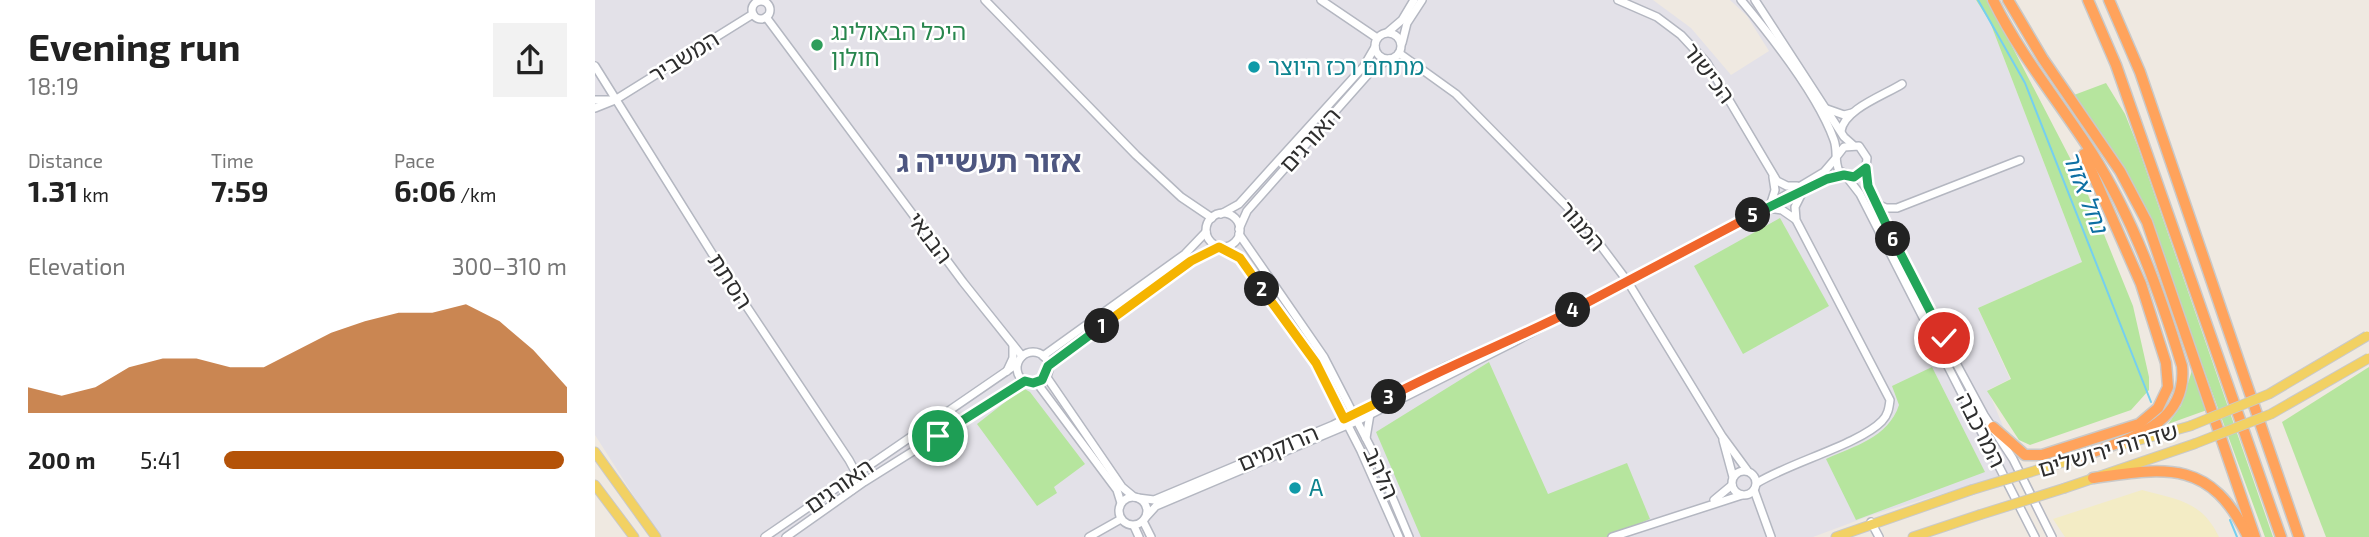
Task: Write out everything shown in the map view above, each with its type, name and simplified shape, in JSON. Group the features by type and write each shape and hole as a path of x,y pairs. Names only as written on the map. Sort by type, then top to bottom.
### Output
{"highway":[{"path":"1993,0 2013,37 2091,152 2136,237 2176,347 2183,376 2177,402 2160,423 2080,457"},
{"path":"2008,0 2043,59 2120,171 2147,222 2255,537"},
{"path":"2088,0 2116,65 2281,537"},
{"path":"2109,0 2140,72 2299,537"},
{"path":"1993,427 2025,455 2042,456 2139,424 2154,414 2166,394 2166,363 2141,284 2102,189 2061,111"},
{"path":"2094,478 2158,470 2200,479 2225,499 2248,537"}],"main road":[{"name":"שדרות ירושלים","path":"1836,537 1871,522 1971,490 2190,426 2269,394 2368,336"},
{"name":"שדרות ירושלים","path":"1917,536 2194,444 2271,414 2369,358"},
{"path":"595,452 656,537"},
{"path":"595,485 634,537"}],"street":[{"path":"985,0 1136,155 1181,197 1212,218"},
{"path":"1321,0 1377,38"},
{"path":"1414,0 1402,20 1377,38 1375,47 1380,56 1389,59 1399,53 1407,23 1422,0"},
{"name":"הכישור","path":"1618,0 1657,17 1681,35 1707,63 1772,173"},
{"path":"1741,0 1770,36 1811,97 1835,140 1837,166 1845,175 1860,175 1866,168 1866,153 1841,132 1755,0"},
{"path":"752,2 770,2 766,17 759,19 753,14 752,2"},
{"name":"המשביר","path":"595,108 615,100 753,14"},
{"name":"הבנאי","path":"766,17 1023,356"},
{"path":"1388,32 1394,34 1401,44"},
{"name":"האורגים","path":"1221,214 1239,204 1364,65 1375,47"},
{"name":"המנור","path":"1399,53 1455,94 1585,226 1628,282 1722,436 1753,480 1758,509 1771,537"},
{"name":"האורגים","path":"1239,232 1247,211 1371,71 1389,59"},
{"name":"הסתת","path":"595,66 849,460 853,475"},
{"path":"1841,132 1845,120 1853,113 1902,84"},
{"path":"595,100 615,100"},
{"path":"1827,109 1844,115 1853,113"},
{"path":"1836,157 1844,147 1854,145"},
{"name":"הרוקמים","path":"1145,519 1156,506 1334,428 1447,366 1528,333 1628,282 1801,189 1824,172 1836,157"},
{"path":"1876,203 1886,208 1898,208 2020,160"},
{"name":"המרכבה","path":"1866,168 1865,180 1930,315 2013,459 2052,537"},
{"path":"1612,537 1710,503 1743,495 1753,480 1840,444 1881,422 1888,411 1890,400 1796,220 1795,207 1801,189 1782,184 1772,173"},
{"path":"1772,173 1775,190 1770,206 1796,220"},
{"name":"הרוקמים","path":"1801,189 1845,175"},
{"name":"המרכבה","path":"1845,175 1860,194 2035,537"},
{"path":"1888,229 1898,208"},
{"path":"1043,356 1185,254 1206,232 1212,218 1221,214 1233,218 1239,232 1232,244 1191,261 1048,366"},
{"path":"1206,232 1209,240 1222,247"},
{"name":"הלהב","path":"1239,232 1324,357 1366,439 1409,537"},
{"name":"הלהב","path":"1222,247 1240,258 1308,352 1357,441 1399,537"},
{"path":"1004,375 1013,358 1013,345"},
{"path":"1037,383 1046,376 1048,366 1043,356 1033,352 1023,356 1017,364 1018,374 1025,381 1037,383 1117,490 1121,503 1121,519"},
{"name":"האורגים","path":"765,537 1017,364"},
{"path":"1046,376 1122,487 1145,504 1145,519 1150,537"},
{"name":"האורגים","path":"786,537 852,490 1025,381"},
{"path":"1347,401 1359,409 1369,411 1366,439"},
{"path":"1339,407 1340,414 1334,428 1349,433 1357,441"},
{"name":"הרוקמים","path":"1136,498 1154,500 1334,428"},
{"name":"המנור","path":"1722,436 1733,481 1758,509"},
{"path":"1710,503 1733,481 1739,471 1753,480"},
{"path":"852,490 853,475"},
{"path":"1121,503 1136,498"},
{"path":"1121,519 1133,526 1139,537"},
{"path":"1089,537 1121,519"},
{"path":"1133,526 1145,519"},
{"path":"1871,522 1872,537"},
{"path":"1871,522 1879,537"}],"shaded area":[{"path":"595,0 1653,0 1691,28 1731,75 1769,51 1747,16 1730,0 1976,0 1990,22 2082,262 1978,308 2010,379 1988,390 2021,470 1872,515 1813,537 660,537 595,435"}],"green space":[{"path":"1976,0 1988,0 2084,185 2133,306 2149,377 2149,390 2131,410 2030,445 2019,440 1987,391 2011,379 1978,308 2082,262 1990,22"},
{"path":"2106,83 2125,114 2138,147 2273,537 2265,537 2146,211 2125,169 2074,95"},
{"path":"1780,218 1829,306 1743,354 1694,266"},
{"path":"1489,362 1548,494 1627,463 1650,519 1607,537 1421,537 1376,432"},
{"path":"1932,367 1985,472 1856,520 1826,459 1869,440 1887,426 1899,405 1892,386"},
{"path":"2193,367 2207,410 2168,424 2181,406"},
{"path":"2369,367 2369,537 2326,537 2282,422"},
{"path":"1023,388 1030,392 1085,464 1054,487 1057,493 1037,506 977,424"}],"sand":[{"path":"2142,490 2178,500 2197,509 2219,537 2065,537 2053,519"}],"waterway":[{"name":"נחל אזור","path":"1978,0 2025,83 2151,402"},
{"name":"נחל אזור","path":"2230,520 2237,537"}],"place":[{"name":"היכל הבאולינג חולון","path":"817,45"},
{"name":"מתחם רכז היוצר","path":"1254,67"},
{"name":"A","path":"1295,488"}],"district":[{"name":"אזור תעשייה ג","path":"989,162"}],"route":[{"path":"938,436 1025,381 1037,383 1042,380 1046,376 1048,366 1191,261 1219,247 1224,247 1240,258 1278,310 1316,363 1344,419 1447,366 1528,333 1827,179 1844,175 1854,177 1866,168 1868,186 1930,315 1944,338"}]}
